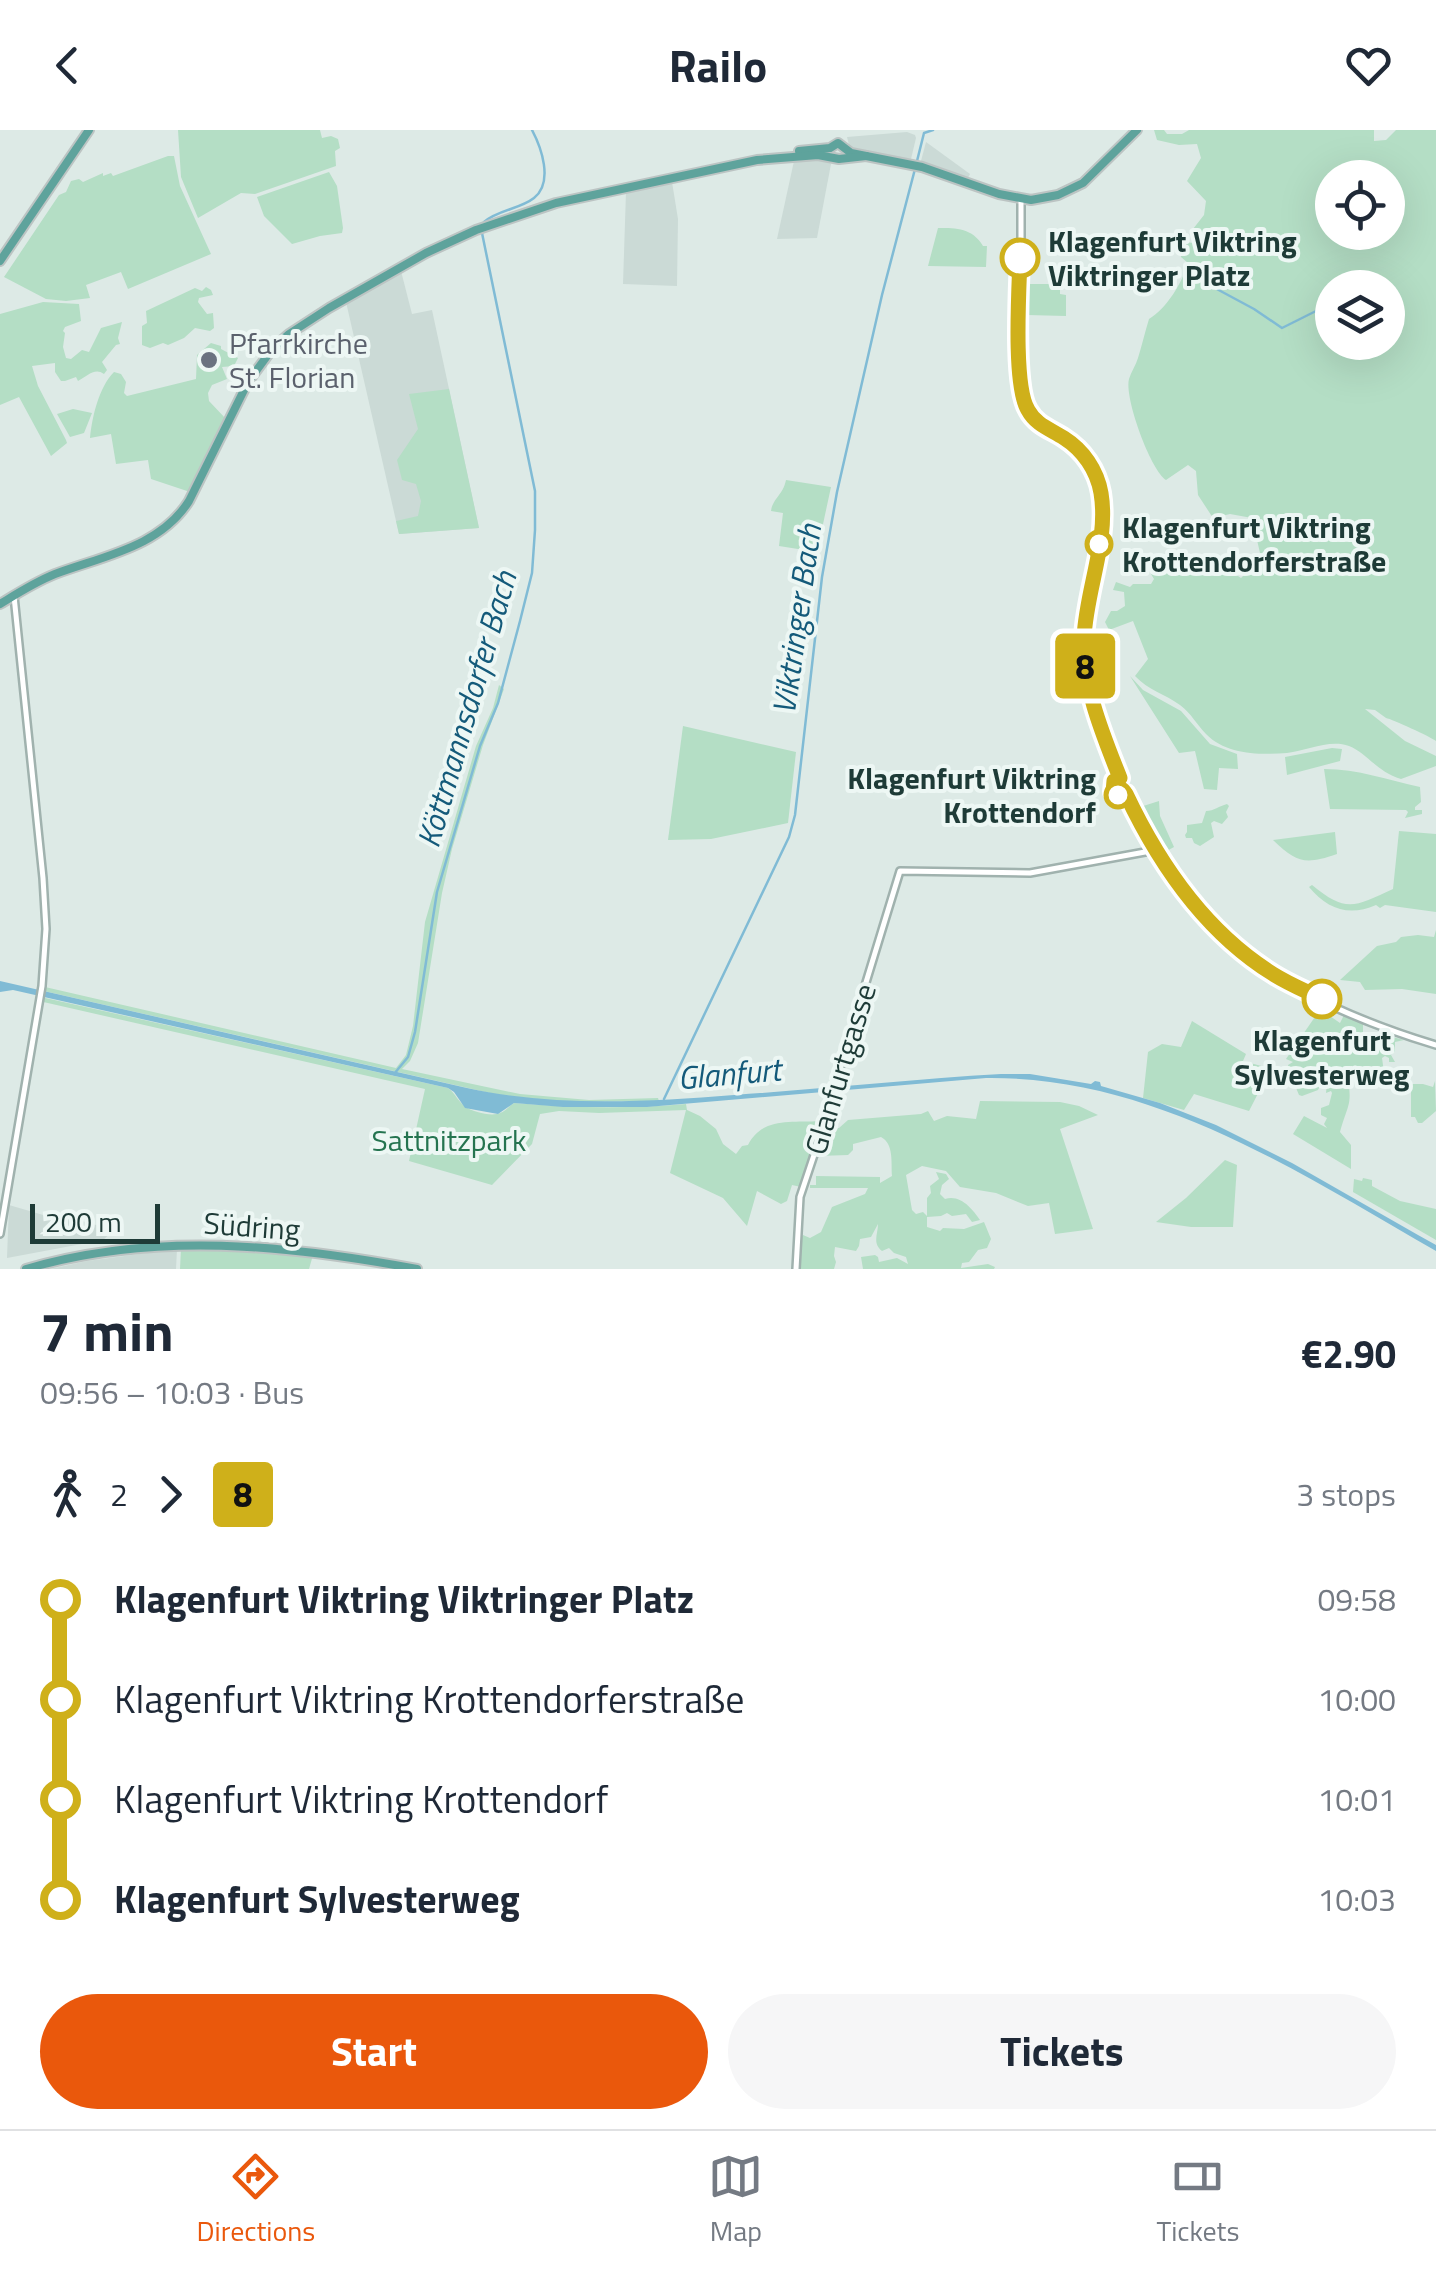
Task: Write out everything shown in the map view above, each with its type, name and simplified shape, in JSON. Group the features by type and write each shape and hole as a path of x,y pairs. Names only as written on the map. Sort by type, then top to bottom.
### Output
{"main road":[{"path":"0,261 89,130"},
{"path":"0,604 53,574 146,540 174,522 189,501 254,371 289,334 426,253 508,218 556,202 757,160 837,153 922,167 1020,199 1051,196 1084,183 1137,130"},
{"name":"Südring","path":"26,1269 120,1250 206,1245 305,1252 417,1269"}],"street":[{"path":"1020,199 1021,393 1035,420 1086,458 1099,486 1101,528 1084,636 1086,672 1120,778 1156,850 1204,915 1233,944 1283,979 1392,1032 1436,1045"},
{"path":"0,1234 42,986 45,910 14,596"},
{"name":"Glanfurtgasse","path":"796,1269 800,1197 900,871 1030,874 1156,850"}],"shaded area":[{"path":"907,132 916,138 911,159 855,150 847,137"},
{"path":"926,142 970,174 968,178 924,164 921,161"},
{"path":"827,160 831,164 817,238 777,239 794,161"},
{"path":"672,182 678,219 677,286 623,284 626,192"},
{"path":"401,271 412,314 432,310 479,528 399,534 346,302"},
{"path":"9,1205 114,1230 103,1240 7,1258"},
{"path":"177,1249 176,1269 50,1269 87,1261"}],"green space":[{"path":"178,130 320,130 322,138 338,139 340,148 335,151 336,166 255,194 241,193 198,218 181,177"},
{"path":"1154,130 1182,134 1189,130 1374,130 1374,141 1386,140 1396,130 1436,130 1436,741 1375,710 1365,709 1405,741 1436,756 1436,766 1401,779 1341,744 1266,754 1223,746 1206,734 1180,705 1135,676 1148,659 1133,621 1109,630 1105,622 1111,611 1125,606 1124,592 1113,590 1116,582 1130,587 1151,584 1151,574 1184,557 1241,578 1246,573 1243,568 1260,553 1252,518 1230,514 1213,518 1198,495 1196,471 1188,465 1166,480 1160,473 1146,448 1130,401 1129,379 1149,319 1168,302 1182,279 1188,263 1181,257 1180,248 1184,242 1194,243 1193,229 1204,215 1206,201 1187,181 1201,158 1197,144 1157,140"},
{"path":"174,156 180,186 211,254 128,289 121,272 86,285 90,298 66,301 46,299 4,277 71,181 83,182 103,173 113,176"},
{"path":"329,172 337,186 342,233 292,244 264,216 257,197"},
{"path":"938,228 964,230 987,246 986,267 928,266"},
{"path":"1027,284 1060,284 1060,294 1066,295 1066,316 1027,315"},
{"path":"206,287 213,295 199,298 198,302 207,314 213,313 214,328 195,328 168,345 142,345 146,311 195,288 202,291"},
{"path":"43,302 79,304 81,321 63,331 66,358 71,359 82,350 89,352 101,328 122,322 120,344 102,362 107,370 104,374 94,372 78,381 76,377 61,381 55,363 32,366 67,443 51,456 19,397 0,405 0,314"},
{"path":"211,343 238,358 234,366 222,367 227,379 212,385 208,393 209,401 226,419 190,492 151,479 148,460 116,464 111,434 90,438 97,403 114,372 126,382 127,396 196,379 197,355"},
{"path":"449,389 479,528 399,534 396,521 418,516 421,501 416,484 402,480 397,460 418,429 409,394"},
{"path":"73,409 92,413 84,433 70,437 57,414"},
{"path":"786,480 831,487 817,552 779,546 783,513 771,511"},
{"path":"1130,676 1143,690 1181,711 1210,744 1237,754 1238,769 1219,768 1217,790 1204,789 1195,751 1179,753"},
{"path":"499,685 504,689 483,745 442,893 418,1043 402,1069 520,1094 659,1101 562,1102 494,1094 44,991 45,987 396,1068 406,1055 413,1026 425,922 476,746"},
{"path":"683,726 796,752 788,823 711,839 668,840"},
{"path":"1342,749 1340,761 1287,775 1285,757"},
{"path":"1324,769 1420,787 1421,802 1415,810 1422,810 1422,814 1405,818 1406,810 1330,809"},
{"path":"1159,801 1160,816 1174,847 1163,853 1137,808"},
{"path":"1227,804 1228,817 1222,824 1211,823 1214,837 1200,846 1186,838 1187,825 1202,823 1206,811"},
{"path":"1399,831 1436,834 1436,912 1385,905 1339,909 1323,901 1309,887 1351,904 1393,889"},
{"path":"1335,832 1337,854 1317,860 1295,857 1273,840"},
{"path":"1436,930 1436,994 1402,989 1365,990 1360,982 1340,980 1377,946 1401,937 1434,937"},
{"name":"Sattnitzpark","path":"41,997 448,1088 463,1105 483,1113 500,1113 514,1103 600,1107 686,1104 687,1110 716,1129 723,1144 736,1154 761,1130 778,1123 819,1121 818,1135 801,1187 792,1185 787,1201 781,1204 757,1191 747,1226 723,1198 670,1173 686,1110 540,1114 532,1144 492,1185 409,1161 425,1089 39,1001"},
{"path":"1319,1011 1328,1011 1340,1023 1344,1015 1363,1024 1363,1034 1371,1047 1386,1052 1393,1037 1404,1040 1395,1042 1391,1055 1395,1062 1382,1058 1384,1072 1347,1074 1350,1099 1340,1132 1351,1145 1351,1169 1293,1134 1304,1116 1327,1128 1321,1108 1329,1105 1332,1093 1326,1093 1327,1083 1299,1095 1289,1071 1288,1065 1293,1062 1286,1059"},
{"path":"1192,1021 1246,1054 1243,1061 1265,1067 1269,1072 1249,1111 1194,1094 1184,1110 1143,1098 1148,1052 1162,1044 1181,1047"},
{"path":"1435,1081 1436,1111 1418,1123 1411,1117 1411,1092 1402,1084 1433,1087"},
{"path":"980,1101 1060,1102 1098,1115 1060,1129 1093,1229 1055,1234 1049,1203 1028,1206 996,1193 960,1187 946,1171 922,1166 906,1175 912,1210 927,1216 930,1186 939,1179 936,1172 946,1174 949,1179 940,1194 945,1199 961,1201 980,1220 972,1222 966,1214 947,1213 927,1217 927,1227 940,1231 964,1229 984,1222 991,1239 987,1248 978,1250 961,1268 988,1264 994,1269 863,1269 861,1257 875,1255 879,1262 897,1258 908,1264 906,1257 889,1248 879,1248 878,1224 871,1237 860,1239 856,1251 835,1247 834,1269 799,1269 803,1235 810,1238 821,1232 832,1207 865,1194 868,1188 810,1188 816,1185 816,1176 880,1177 880,1183 892,1176 890,1149 881,1137 853,1144 848,1155 818,1156 828,1128 839,1128 848,1120 928,1111 934,1121 947,1116 976,1119"},
{"path":"1225,1160 1237,1165 1233,1227 1156,1222 1186,1198"},
{"path":"1354,1179 1372,1180 1372,1186 1400,1201 1436,1209 1436,1240 1353,1192"},
{"path":"181,1248 313,1255 309,1269 180,1269"}],"water":[{"name":"Glanfurt","path":"0,981 467,1088 534,1098 667,1100 1001,1074 1030,1074 1091,1084 1095,1081 1216,1125 1292,1163 1436,1245 1436,1251 1222,1134 1108,1093 1048,1082 986,1078 647,1107 514,1103 498,1114 465,1108 448,1088 13,990 0,992"}],"waterway":[{"name":"Köttmannsdorfer Bach","path":"484,222 528,202 540,191 544,164 532,130"},
{"name":"Viktringer Bach","path":"917,161 924,133 933,130"},
{"name":"Viktringer Bach","path":"664,1099 789,837 795,815 822,577 837,492 915,169"},
{"name":"Köttmannsdorfer Bach","path":"394,1074 408,1057 415,1032 437,892 480,746 498,703 532,573 535,491 482,233"},
{"path":"1187,273 1282,328 1315,312"}],"bus line":[{"name":"8","path":"1020,258 1022,399 1035,420 1063,437 1086,458 1101,492 1101,528 1086,615 1084,653 1092,696 1120,778 1114,781 1113,792 1126,794 1156,850 1223,936 1272,973 1322,999"}],"place":[{"name":"Klagenfurt Viktring Viktringer Platz","path":"1020,258"},
{"name":"Pfarrkirche St. Florian","path":"209,360"},
{"name":"Klagenfurt Viktring Krottendorferstraße","path":"1099,544"},
{"name":"Klagenfurt Viktring Krottendorf","path":"1118,795"},
{"name":"Klagenfurt Sylvesterweg","path":"1322,999"}]}
